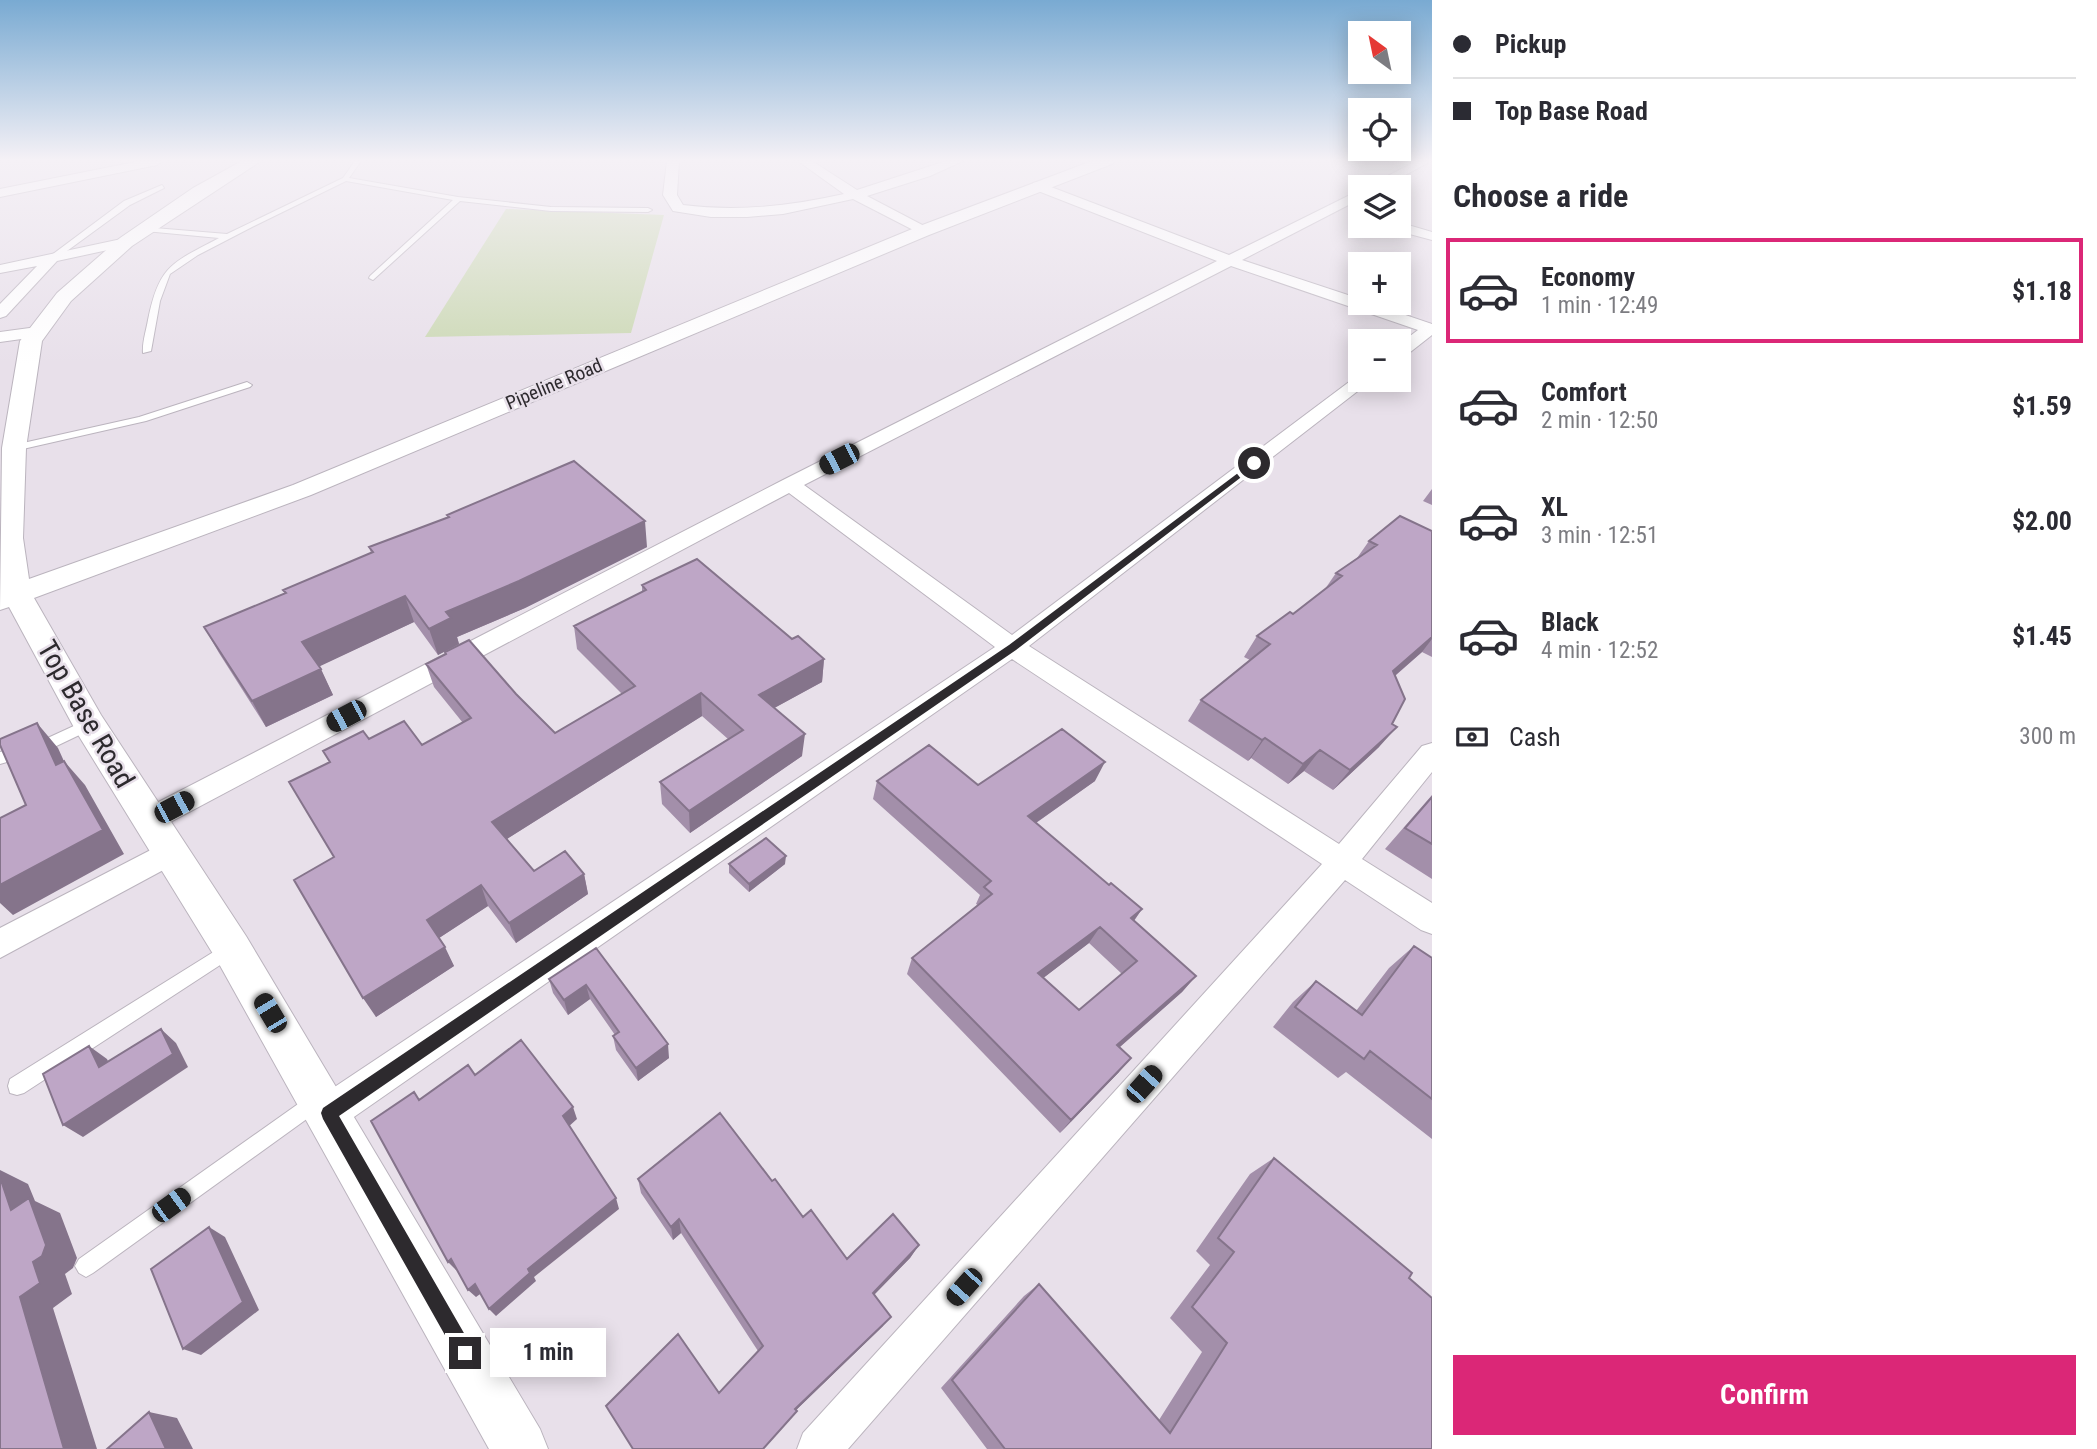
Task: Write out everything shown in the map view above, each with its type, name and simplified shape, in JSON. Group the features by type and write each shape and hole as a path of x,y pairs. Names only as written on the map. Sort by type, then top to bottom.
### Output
{"street":[{"path":"8,597 13,448 31,341 64,297 125,243 145,229"},
{"path":"919,229 923,231"},
{"name":"Pipeline Road","path":"8,597 302,490 929,229"},
{"path":"1148,229 1229,260 1431,329"},
{"path":"0,944 160,836 790,484 1229,260 1301,229"},
{"path":"1411,230 1432,236"},
{"path":"0,269 125,243"},
{"path":"0,313 53,257"},
{"path":"1411,344 1431,329"},
{"path":"0,337 37,332"},
{"path":"324,1106 1013,647 1348,391"},
{"path":"790,484 1013,647 1432,920"},
{"name":"Top Base Road","path":"8,597 232,949 520,1449"},
{"path":"820,1449 1343,861 1432,753"}],"lane":[{"path":"53,257 92,229"},
{"path":"145,229 232,236"},
{"path":"146,351 168,270 247,229"},
{"path":"373,278 426,229"},
{"path":"13,448 142,419 247,384"},
{"path":"0,758 43,746 89,724"},
{"path":"16,1086 232,949"},
{"path":"86,1266 324,1106"}],"green space":[{"path":"494,229 660,229 631,333 425,337"}],"building":[{"path":"574,461 645,521 519,581 446,612 451,618 429,629 405,596 302,642 321,669 252,701 204,627 286,593 283,590 373,552 369,547 449,517 447,515"},
{"path":"1400,516 1432,531 1432,637 1393,671 1405,699 1392,724 1397,727 1350,770 1320,750 1303,764 1201,700 1270,644 1257,636 1290,612 1293,614 1342,576 1336,573 1377,545 1369,541"},
{"path":"697,559 792,639 798,636 824,659 759,695 805,734 689,811 660,782 743,730 701,693 492,822 534,871 565,851 584,874 509,923 481,885 427,920 445,947 363,998 294,880 334,857 289,782 330,762 323,751 363,731 369,739 404,721 422,745 471,718 426,664 469,640 516,694 555,733 635,686 574,626 646,590 642,585"},
{"path":"37,723 56,765 64,761 103,830 0,885 0,818 26,805 0,745 0,739"},
{"path":"1062,729 1105,762 1028,816 1109,885 1111,883 1142,909 1131,918 1196,976 1117,1045 1131,1058 1071,1120 912,958 992,894 984,887 991,881 877,781 929,745 978,785","holes":["1100,927 1137,961 1079,1010 1038,973"]},
{"path":"1432,797 1432,844 1405,828"},
{"path":"766,838 786,856 749,884 729,864"},
{"path":"1414,946 1432,958 1432,1099 1370,1051 1364,1059 1295,1007 1316,981 1362,1015"},
{"path":"596,948 668,1044 636,1068 613,1036 619,1032 586,985 564,1000 549,979"},
{"path":"161,1029 173,1054 63,1125 43,1074 89,1046 99,1067"},
{"path":"521,1040 573,1107 563,1116 616,1198 528,1269 530,1273 489,1309 475,1284 468,1290 451,1259 448,1262 371,1121 414,1092 419,1100 468,1065 475,1075"},
{"path":"720,1113 803,1217 811,1210 847,1259 893,1214 919,1245 873,1293 891,1317 795,1409 797,1411 763,1449 633,1449 606,1406 678,1334 719,1393 763,1346 679,1219 671,1227 638,1179"},
{"path":"1274,1158 1412,1273 1409,1278 1432,1298 1432,1449 1005,1449 952,1380 1039,1284 1170,1433 1227,1343 1192,1307 1234,1252 1218,1238"},
{"path":"0,1177 11,1210 29,1198 46,1245 42,1256 33,1262 40,1283 20,1297 64,1449 0,1449"},
{"path":"209,1227 243,1302 183,1349 151,1269"},
{"path":"149,1412 166,1449 107,1449"}],"route":[{"path":"465,1353 328,1113 1013,647 1254,463"}]}
